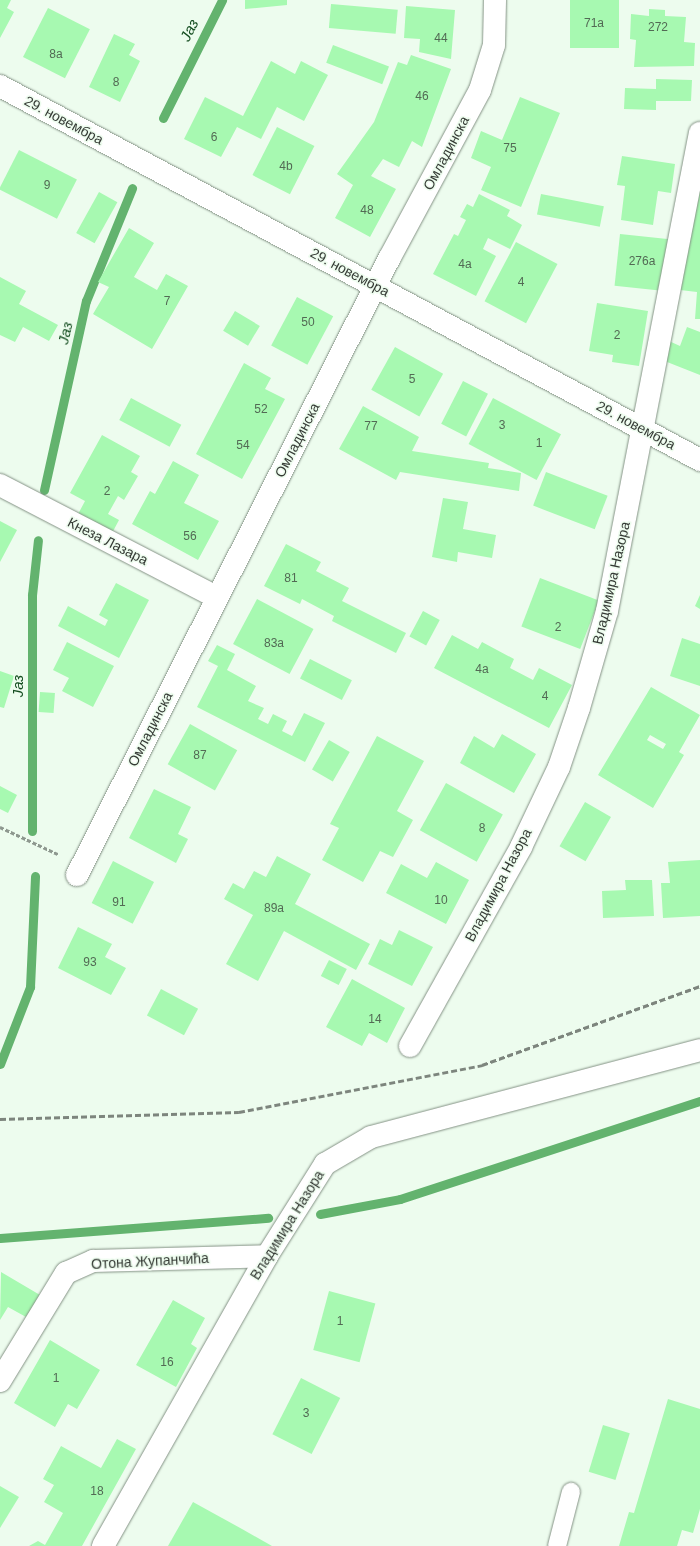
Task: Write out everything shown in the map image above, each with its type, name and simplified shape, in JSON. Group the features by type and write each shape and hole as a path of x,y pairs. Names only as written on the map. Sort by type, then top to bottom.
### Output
{"street":[{"name":"Омладинска","path":"79,870 375,285 480,90 494,45 495,0"},
{"name":"29. новембра","path":"0,86 700,460"},
{"name":"Владимира Назора","path":"410,1046 521,848 559,767 607,611 700,133"},
{"name":"Кнеза Лазара","path":"0,485 216,597"},
{"name":"Владимира Назора","path":"103,1546 267,1256 325,1164 344,1150 371,1137 700,1050"},
{"name":"Отона Жупанчића","path":"0,1381 66,1273 93,1261 267,1256"}],"lane":[{"path":"557,1546 571,1492"}],"path":[{"path":"0,827 79,870"}],"building":[{"path":"0,0 11,0 7,8 14,12 0,38"},
{"path":"245,0 287,0 287,5 245,9"},
{"path":"570,0 619,0 619,48 570,48"},
{"path":"331,4 398,10 396,34 329,28"},
{"path":"406,6 455,10 451,59 419,52 420,39 404,38"},
{"path":"48,8 90,29 65,78 23,57"},
{"path":"649,9 665,10 665,16 686,17 684,42 695,43 694,66 634,67 636,40 630,39 631,14 649,16"},
{"path":"114,34 135,44 129,55 140,61 120,102 89,87"},
{"path":"333,45 389,67 382,84 326,63"},
{"path":"411,55 451,69 422,147 412,141 399,167 383,159 371,176 396,189 370,237 335,218 353,185 337,174 374,122 398,62 407,65"},
{"path":"271,61 295,74 301,61 328,75 304,121 277,107 261,139 237,127 221,157 184,139 205,97 243,116"},
{"path":"656,79 692,80 691,101 656,101 656,110 624,109 625,88 656,89"},
{"path":"520,97 560,113 521,207 481,190 491,167 471,158 481,131 502,140"},
{"path":"277,127 314,146 290,194 252,175"},
{"path":"19,150 77,180 57,219 0,190"},
{"path":"622,156 675,164 671,193 658,191 653,225 621,220 625,186 617,185"},
{"path":"700,165 700,319 695,319 697,292 680,290"},
{"path":"99,192 117,202 95,243 76,233"},
{"path":"479,194 510,210 507,216 522,225 510,249 488,238 483,249 496,256 476,296 433,274 454,234 458,236 466,220 460,217 467,204 473,207"},
{"path":"541,194 604,206 600,227 537,215"},
{"path":"129,228 154,243 134,277 157,290 166,274 188,286 152,349 93,314 109,287 98,282"},
{"path":"620,234 670,239 664,291 615,286"},
{"path":"516,242 557,264 526,323 485,301"},
{"path":"0,277 26,291 19,304 58,325 49,341 23,327 15,342 0,335"},
{"path":"297,297 333,316 307,365 271,346"},
{"path":"597,303 648,311 639,366 612,362 613,355 589,351"},
{"path":"235,311 260,326 248,346 223,331"},
{"path":"687,327 700,332 700,375 662,360 669,341 680,346"},
{"path":"395,347 443,374 419,417 371,390"},
{"path":"244,363 271,378 265,389 285,399 242,479 196,454"},
{"path":"463,381 488,394 466,436 441,424"},
{"path":"131,398 181,425 170,447 119,420"},
{"path":"493,398 561,434 537,480 469,444"},
{"path":"363,406 419,437 412,451 489,463 488,468 521,473 519,491 400,472 396,480 339,449"},
{"path":"102,435 140,456 131,472 138,476 124,500 118,496 108,514 119,520 110,537 76,518 85,501 70,493"},
{"path":"173,461 199,475 184,503 219,521 198,560 132,524 150,491 155,494"},
{"path":"546,472 608,496 595,529 533,506"},
{"path":"443,498 468,502 463,529 496,535 492,558 458,552 457,562 432,557"},
{"path":"0,521 17,530 0,562"},
{"path":"286,544 321,562 316,571 349,588 342,601 406,633 396,653 332,621 334,616 302,599 300,604 264,586"},
{"path":"540,578 599,601 580,649 521,627"},
{"path":"116,583 149,600 119,658 58,626 68,606 105,626 108,620 99,615"},
{"path":"700,595 700,609 695,606"},
{"path":"257,599 314,629 290,674 233,644"},
{"path":"423,611 440,620 426,646 409,637"},
{"path":"452,635 478,649 482,642 514,659 510,668 533,680 539,668 572,685 549,728 434,668"},
{"path":"682,638 700,644 700,686 670,676"},
{"path":"67,642 114,666 93,707 62,691 69,678 53,670"},
{"path":"217,645 235,654 227,670 256,686 248,701 264,708 258,719 268,724 273,714 287,721 282,731 292,736 304,713 325,723 305,762 197,707 218,666 208,661"},
{"path":"310,659 352,680 342,700 300,679"},
{"path":"0,671 14,676 4,708 0,707"},
{"path":"651,687 700,715 679,752 684,755 653,808 598,775","holes":["650,735 666,744 663,749 647,740"]},
{"path":"40,692 55,693 54,713 39,712"},
{"path":"190,724 237,750 215,790 168,764"},
{"path":"502,734 536,754 514,793 460,763 474,736 494,748"},
{"path":"377,736 424,761 397,811 413,820 393,857 380,851 363,882 322,860 339,828 330,824"},
{"path":"329,740 350,752 333,781 312,769"},
{"path":"446,783 503,815 477,862 420,830"},
{"path":"0,786 17,795 8,813 0,809"},
{"path":"154,789 191,807 178,834 188,839 176,863 129,838"},
{"path":"585,802 611,817 585,861 560,846"},
{"path":"277,856 311,874 295,904 370,944 356,970 284,931 258,981 226,964 253,915 224,899 233,883 244,889 254,871 266,877"},
{"path":"700,860 700,916 663,918 661,883 670,883 668,862"},
{"path":"113,861 154,882 133,924 92,903"},
{"path":"436,862 469,880 446,924 386,893 401,864 427,878"},
{"path":"625,880 652,880 654,916 603,918 602,891 626,890"},
{"path":"78,927 112,944 105,957 126,968 111,995 58,968"},
{"path":"399,930 433,947 412,986 368,964 380,939 392,945"},
{"path":"329,960 347,969 339,985 321,976"},
{"path":"352,979 405,1008 387,1043 369,1033 362,1046 326,1027"},
{"path":"161,989 198,1009 184,1035 147,1015"},
{"path":"1,1272 40,1295 26,1317 8,1307 0,1320"},
{"path":"329,1291 375,1303 360,1362 313,1350"},
{"path":"173,1300 205,1318 191,1344 197,1348 176,1387 136,1365"},
{"path":"50,1340 100,1370 77,1409 68,1404 55,1427 14,1403"},
{"path":"301,1378 340,1398 312,1454 272,1434"},
{"path":"668,1399 700,1409 700,1509 693,1533 682,1530 677,1546 619,1546 629,1512 634,1513"},
{"path":"603,1425 630,1433 615,1480 589,1472"},
{"path":"117,1439 136,1449 82,1546 29,1546 38,1541 45,1545 63,1513 44,1502 54,1485 43,1479 61,1446 101,1468"},
{"path":"0,1486 19,1497 0,1528"},
{"path":"193,1502 242,1529 272,1546 168,1546"}],"waterway":[{"name":"Јаз","path":"163,118 222,0"},
{"name":"Јаз","path":"44,490 86,301 132,188"},
{"name":"Јаз","path":"32,831 32,595 38,540"},
{"name":"Јаз","path":"0,1064 30,987 35,876"},
{"path":"320,1214 400,1199 700,1101"},
{"path":"0,1238 268,1218"}],"railway":[{"path":"0,1119 239,1112 482,1065 700,986"}]}
